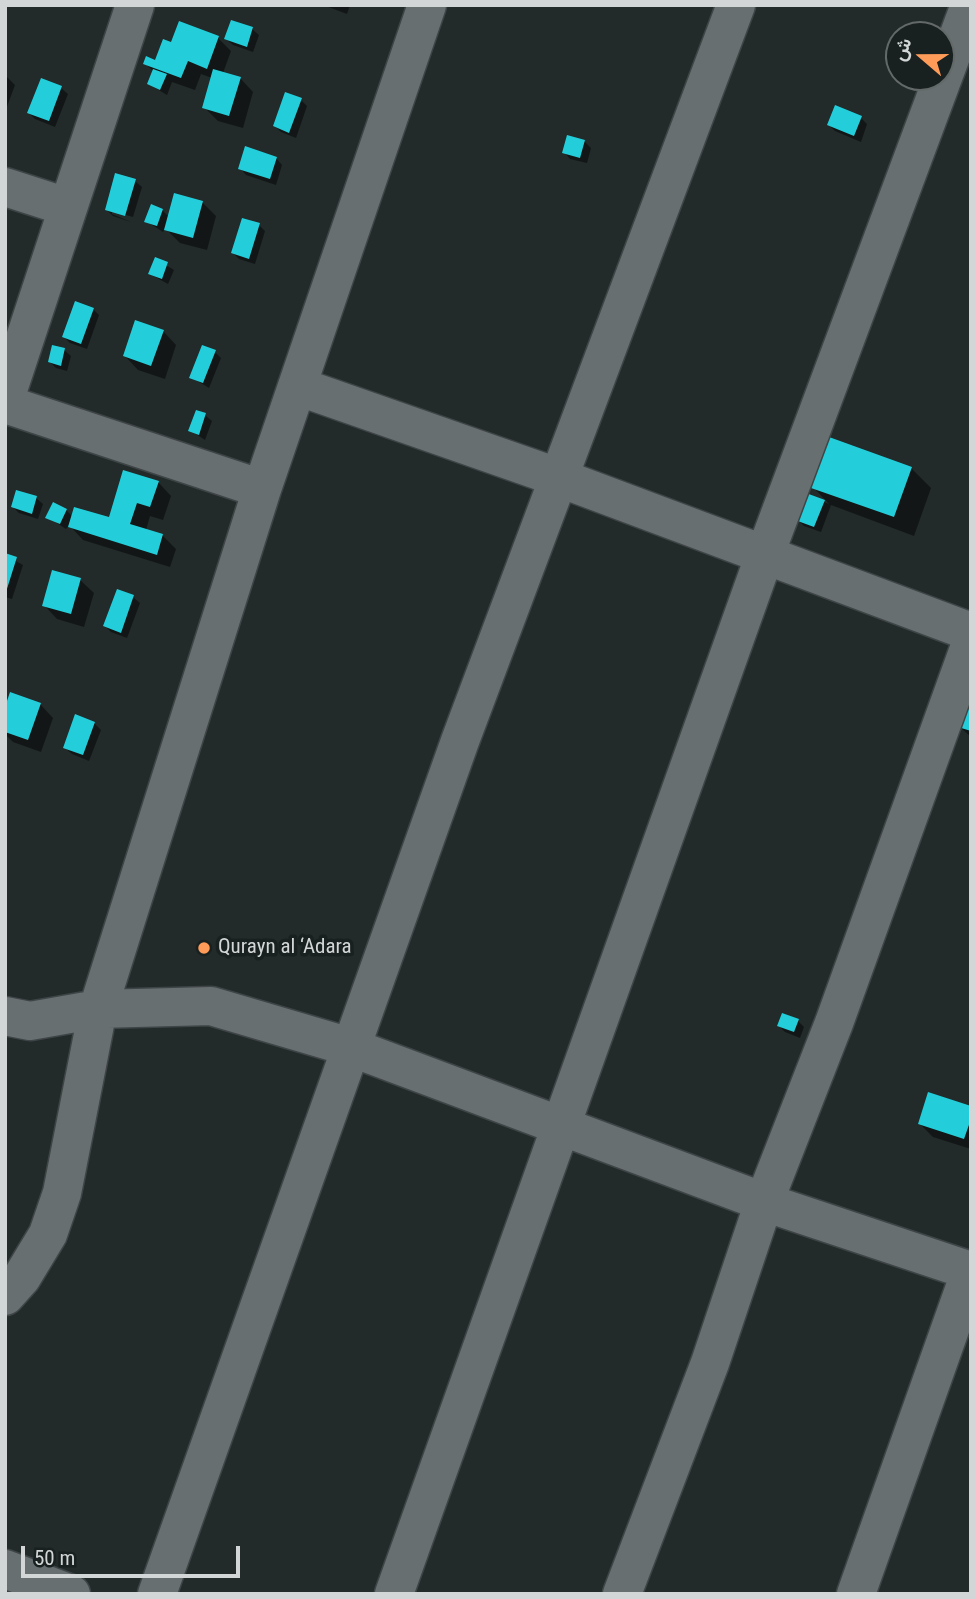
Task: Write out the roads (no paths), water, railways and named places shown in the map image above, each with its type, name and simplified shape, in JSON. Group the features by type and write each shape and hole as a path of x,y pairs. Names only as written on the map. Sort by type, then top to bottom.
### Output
{"street":[{"path":"135,5 5,401 262,489"},
{"path":"5,1296 22,1277 48,1234 62,1193 98,1009 262,489 427,5"},
{"path":"157,1594 350,1047 557,477 736,5"},
{"path":"394,1594 764,556 970,5"},
{"path":"5,187 67,207"},
{"path":"297,386 557,477 971,632"},
{"path":"622,1594 710,1363 764,1202 834,1023 971,643"},
{"path":"5,1016 30,1021 98,1009 211,1006 350,1047 562,1124 764,1202 971,1271 856,1594"},
{"path":"5,1569 71,1594"}],"place":[{"name":"Qurayn al ‘Adara","path":"204,948"}]}
